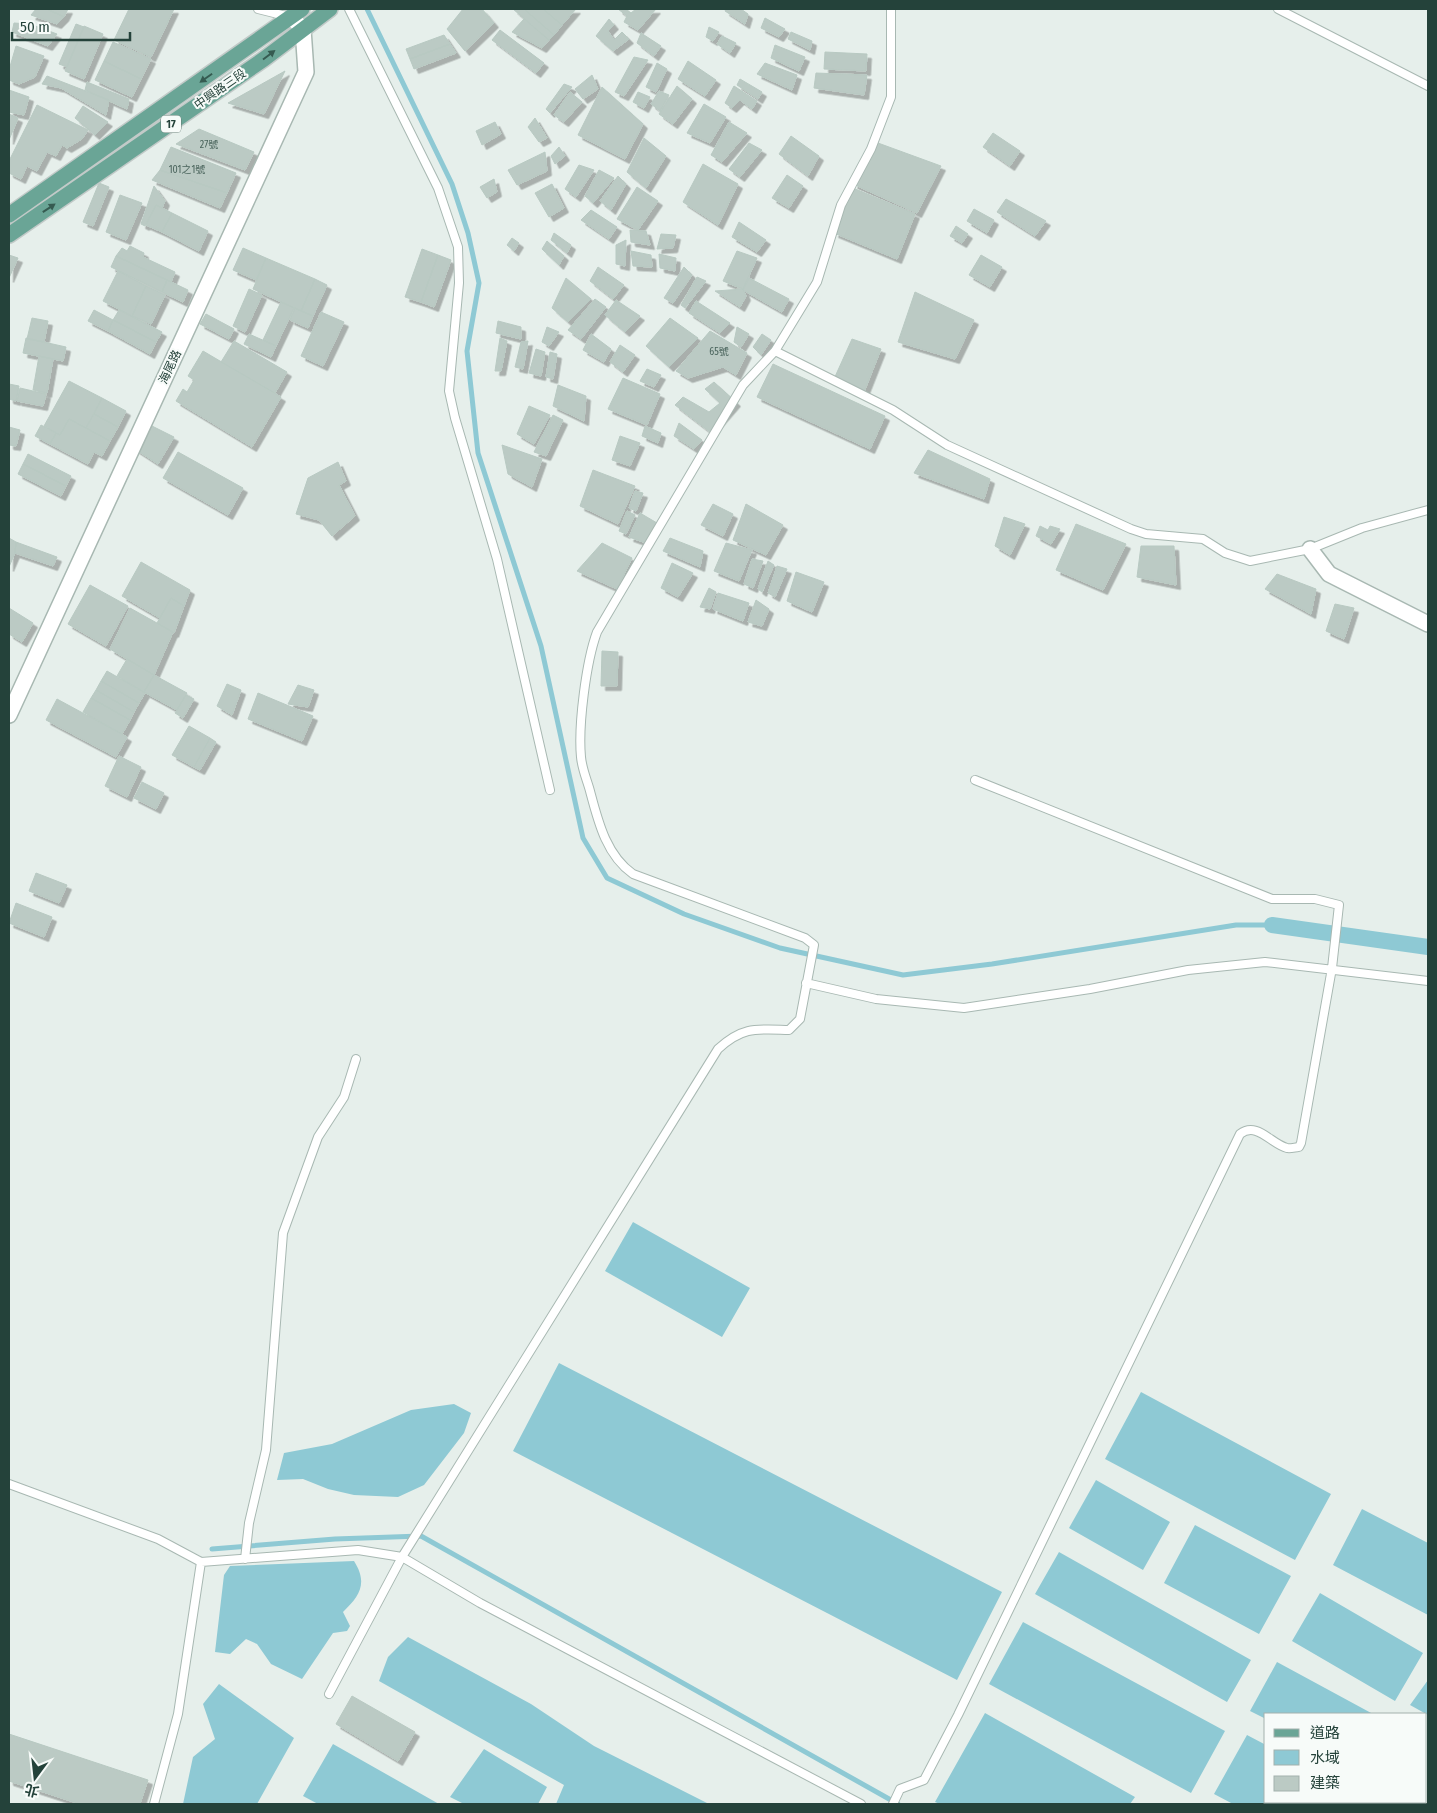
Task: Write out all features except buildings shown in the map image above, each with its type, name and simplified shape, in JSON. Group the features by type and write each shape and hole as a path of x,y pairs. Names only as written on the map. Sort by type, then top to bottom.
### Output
{"main road":[{"name":"中興路三段","path":"9,235 248,70 330,9"},
{"name":"中興路三段","path":"9,215 297,13"}],"street":[{"path":"297,13 303,29"},
{"name":"海尾路","path":"9,715 306,72 303,29"},
{"path":"1310,549 1329,574 1428,624"}],"lane":[{"path":"258,9 297,13"},
{"path":"349,9 438,188 458,247 459,283 449,391 454,418 497,559 550,790"},
{"path":"329,1694 419,1528 718,1049 728,1039 748,1030 789,1030 800,1019 814,945 805,938 633,874 618,861 601,832 581,760 580,738 590,649 597,632 743,385 775,351 817,282 841,205 871,149 891,97 890,9"},
{"path":"1278,9 1428,86"},
{"path":"775,351 893,410 947,445 1131,529 1146,534 1203,539 1225,553 1250,561 1310,549 1362,528 1428,510"},
{"path":"893,1804 900,1789 924,1780 958,1715 1240,1134 1250,1129 1288,1148 1299,1147 1301,1143 1333,964 1339,905 1315,899 1272,900 974,780"},
{"path":"806,983 876,999 964,1008 1090,989 1188,970 1265,962 1333,964 1428,981"},
{"path":"245,1558 250,1523 266,1450 283,1232 318,1137 344,1097 356,1059"},
{"path":"9,1484 158,1539 201,1562 358,1550 402,1557 480,1603 861,1804"},
{"path":"154,1804 178,1714 201,1562"}],"water":[{"path":"633,1222 750,1288 722,1337 605,1271"},
{"path":"559,1363 1002,1592 957,1680 513,1451"},
{"path":"1141,1392 1331,1494 1295,1560 1105,1459"},
{"path":"454,1404 471,1413 464,1433 424,1485 398,1497 354,1495 328,1489 303,1479 277,1480 284,1453 332,1444 411,1410"},
{"path":"1096,1480 1170,1522 1143,1570 1069,1528"},
{"path":"1362,1509 1428,1543 1428,1615 1333,1565"},
{"path":"1195,1525 1291,1576 1259,1634 1164,1583"},
{"path":"1059,1552 1251,1660 1227,1702 1035,1594"},
{"path":"354,1561 361,1576 361,1583 358,1595 343,1612 350,1626 347,1631 333,1633 302,1679 271,1664 257,1644 246,1639 230,1654 215,1652 224,1575 230,1566"},
{"path":"1320,1593 1423,1653 1395,1701 1292,1641"},
{"path":"1023,1622 1225,1731 1191,1793 989,1684"},
{"path":"408,1637 531,1704 594,1746 709,1804 556,1804 564,1785 379,1681 388,1657"},
{"path":"1277,1662 1371,1713 1264,1713 1264,1718 1250,1711"},
{"path":"1428,1680 1428,1715 1410,1705"},
{"path":"219,1684 294,1738 257,1804 183,1804 193,1757 215,1739 203,1704"},
{"path":"985,1713 1135,1797 1130,1804 940,1804 935,1802"},
{"path":"1247,1735 1264,1744 1264,1803 1373,1804 1233,1804 1214,1794"},
{"path":"333,1744 439,1804 318,1804 303,1796"},
{"path":"484,1749 547,1787 538,1804 464,1804 450,1797"}],"waterway":[{"path":"367,9 452,184 468,233 479,283 467,351 478,453 541,646 583,838 607,878 684,914 780,948 903,975 992,964 1236,925 1272,925"},
{"path":"1272,925 1428,947"},
{"path":"212,1549 335,1539 421,1536 898,1804"}]}
